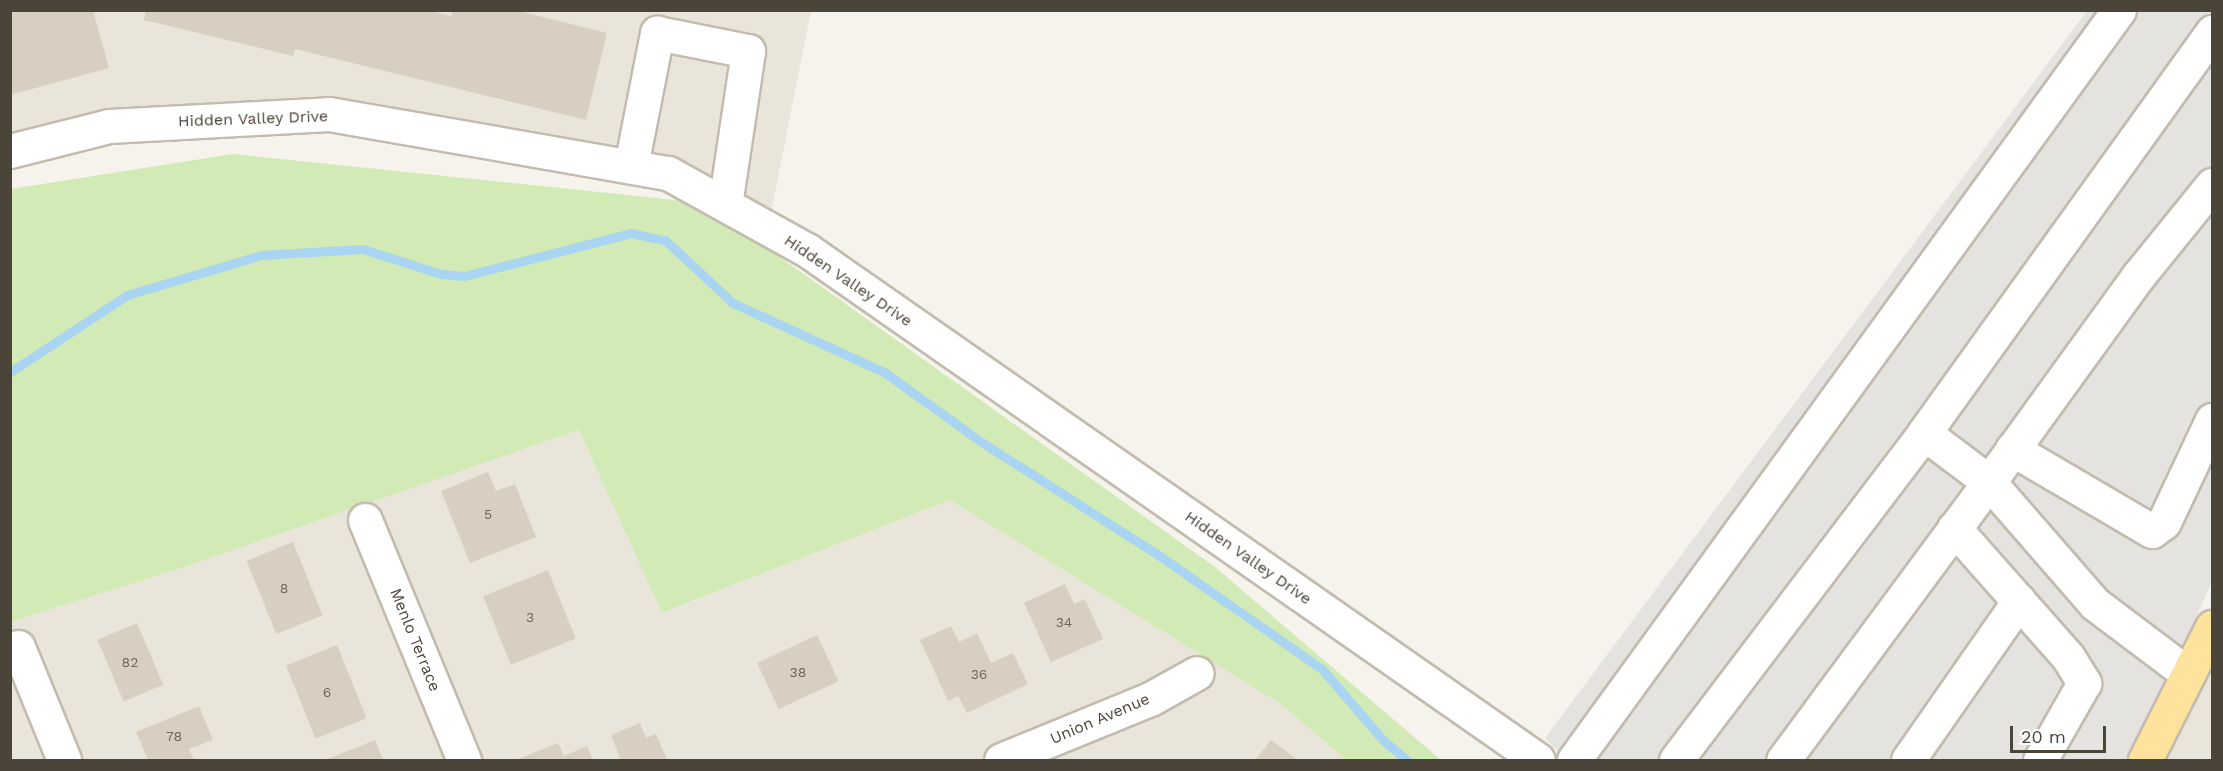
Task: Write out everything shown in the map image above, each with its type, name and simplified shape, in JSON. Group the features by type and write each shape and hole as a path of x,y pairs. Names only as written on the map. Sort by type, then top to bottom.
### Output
{"main road":[{"path":"2145,760 2212,627"}],"street":[{"path":"1574,760 2119,10"},
{"path":"1676,760 1924,433 2212,32"},
{"path":"631,166 657,33 748,51 725,204"},
{"name":"Hidden Valley Drive","path":"10,151 109,126 329,114 668,173 807,250 1538,760"},
{"path":"1783,760 2139,275 2212,185"},
{"path":"2012,449 2152,531 2164,522 2212,420"},
{"path":"1924,433 1989,482 2095,604 2188,674"},
{"name":"Menlo Terrace","path":"365,520 464,760"},
{"path":"1954,528 2068,657 2084,683 2040,760"},
{"path":"1908,760 2019,601"},
{"path":"18,646 64,760"},
{"name":"Union Avenue","path":"1001,760 1152,698 1197,673"}],"shaded area":[{"path":"11,11 811,11 768,228 668,173 329,114 11,151"},
{"path":"2087,11 2212,11 2212,582 2130,760 1566,760 1545,738"},
{"path":"579,430 663,613 950,500 1282,705 1346,760 11,760 10,687 15,685 11,672 11,622 187,566"},
{"path":"2212,627 2212,760 2145,760"}],"green space":[{"path":"233,154 704,203 1215,567 1441,760 1346,760 1282,705 950,500 662,613 579,430 187,566 11,622 11,189"}],"building":[{"path":"14,10 93,10 109,68 10,95 10,12"},
{"path":"146,10 427,10 451,16 453,10 515,10 607,33 586,120 295,49 293,56 144,20"},
{"path":"488,472 496,491 515,484 536,537 470,563 441,491"},
{"path":"293,542 323,615 276,634 247,561"},
{"path":"548,570 576,639 511,665 483,596"},
{"path":"1065,584 1074,604 1085,599 1103,639 1051,662 1024,603"},
{"path":"137,623 163,685 124,701 97,640"},
{"path":"951,626 959,642 977,633 991,663 1013,653 1028,684 967,713 958,696 948,701 920,640"},
{"path":"817,635 839,681 779,709 757,663"},
{"path":"337,645 367,718 316,739 286,666"},
{"path":"199,706 213,740 189,749 194,760 148,760 136,732"},
{"path":"640,723 646,738 656,734 667,760 621,760 611,735"},
{"path":"375,740 383,760 325,760"},
{"path":"1271,740 1298,760 1255,760"},
{"path":"558,743 564,756 587,746 593,760 516,760"}],"waterway":[{"path":"10,372 127,295 261,255 363,249 441,274 464,276 631,233 665,240 733,303 884,372 980,441 1157,554 1322,669 1384,741 1407,760"}]}
